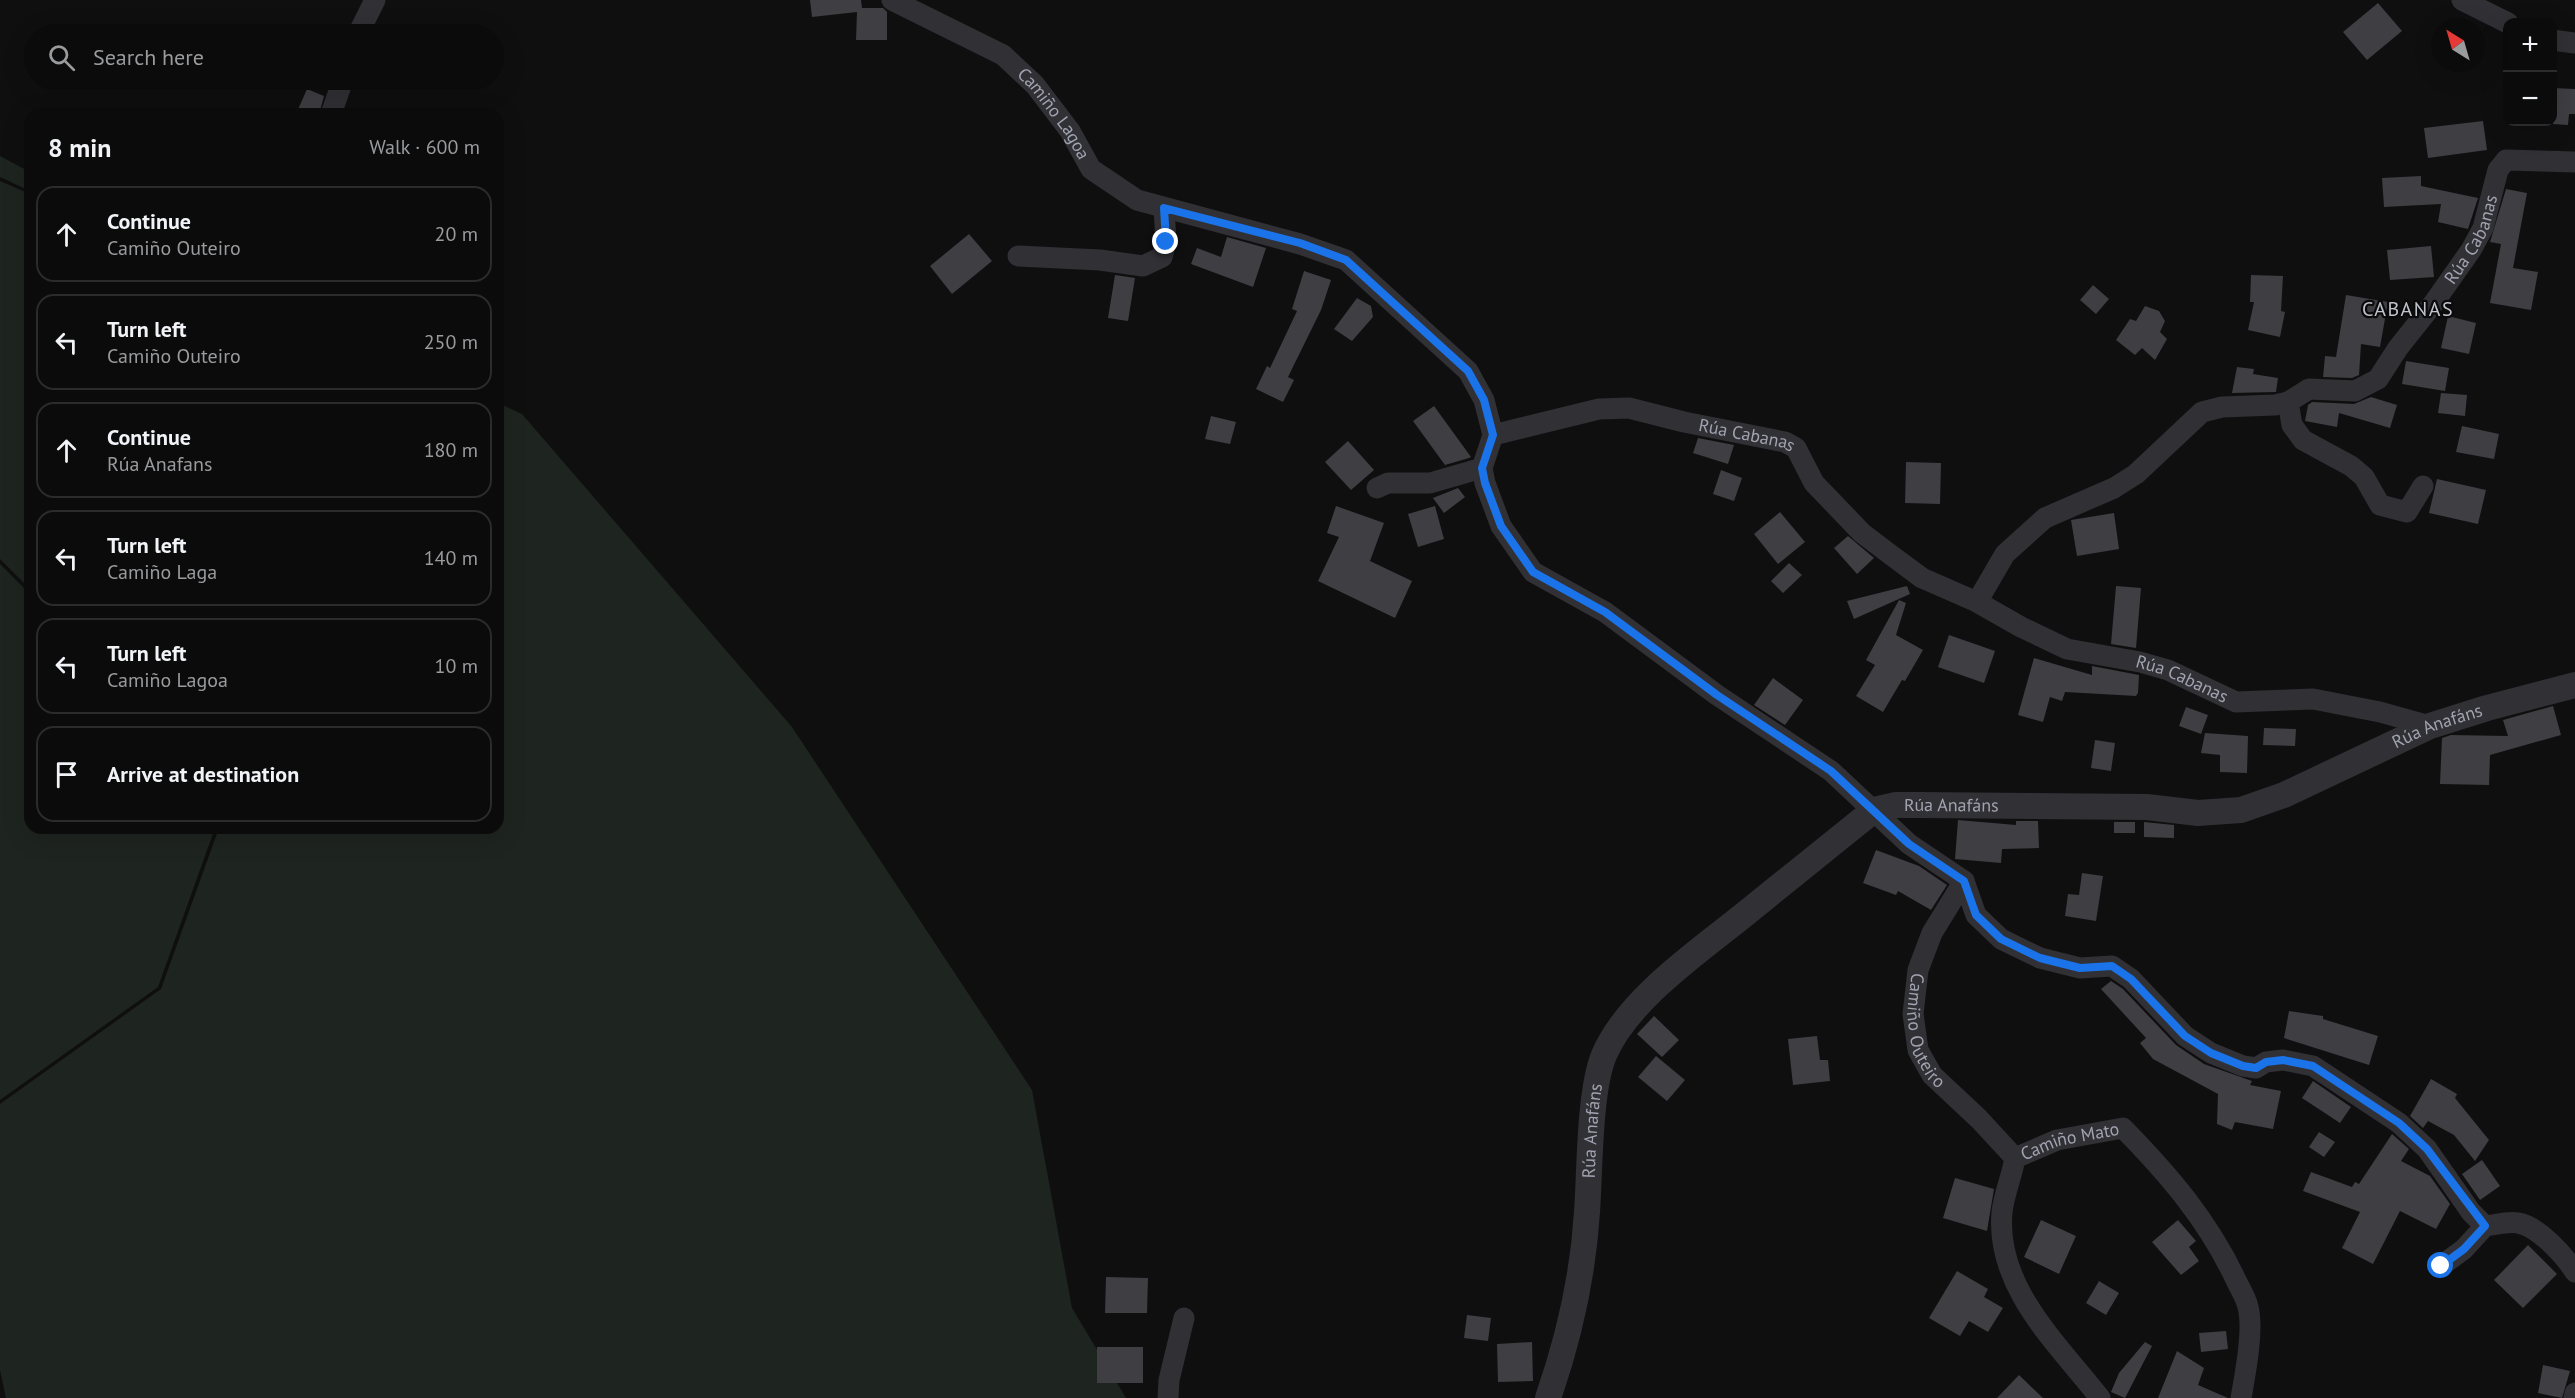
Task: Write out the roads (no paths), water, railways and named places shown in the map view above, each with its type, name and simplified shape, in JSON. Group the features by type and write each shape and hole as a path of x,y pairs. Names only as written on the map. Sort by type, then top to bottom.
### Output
{"street":[{"path":"363,24 375,0"},
{"name":"Camiño Lagoa","path":"892,0 1004,55 1035,85 1070,131 1091,169 1137,200 1300,243 1346,260 1468,371 1484,400 1493,435"},
{"path":"2462,0 2503,20"},
{"path":"2557,41 2575,44"},
{"path":"333,108 339,90"},
{"name":"Rúa Cabanas","path":"1977,602 2006,554 2045,518 2114,488 2136,474 2202,412 2222,407 2275,405 2289,402 2309,389 2355,391 2378,379 2398,348 2471,250 2483,228 2498,170 2506,160 2575,162"},
{"path":"1018,256 1100,260 1143,267 1162,257 1166,242 1164,208"},
{"path":"2289,402 2292,425 2303,440 2351,466 2364,477 2380,505 2407,512 2423,486"},
{"name":"Rúa Cabanas","path":"1493,435 1599,409 1629,408 1684,422 1785,442 1796,448 1814,483 1862,533 1922,578 1977,602 2067,649 2140,662 2168,670 2236,702 2313,699 2430,726"},
{"path":"1493,435 1482,468 1501,526 1533,572 1605,612 1717,695 1831,771 1909,844 1964,881 1976,915 2001,939 2040,958 2080,968 2112,966 2131,979 2185,1036 2211,1053 2243,1066 2256,1068 2266,1062 2283,1060 2313,1066 2399,1123 2427,1149 2485,1226"},
{"path":"1377,488 1388,483 1430,483 1482,468"},
{"name":"Rúa Anafáns","path":"1548,1398 1570,1327 1580,1270 1596,1087 1604,1056 1621,1026 1650,995 1700,950 1874,810 1896,805 2147,807 2198,813 2241,810 2284,795 2430,726 2487,708 2575,686"},
{"name":"Camiño Outeiro","path":"1964,881 1932,933 1918,970 1913,1014 1918,1050 1932,1075 1979,1119 2015,1158"},
{"name":"Camiño Mato","path":"2100,1398 2020,1295 2002,1246 2002,1211 2015,1158 2057,1140 2100,1130 2123,1128 2160,1166 2190,1202 2220,1246 2248,1307 2247,1365 2241,1398"},
{"path":"2441,1266 2464,1249 2485,1226 2519,1223 2542,1235 2568,1260 2575,1272"},
{"path":"1168,1398 1169,1380 1184,1318"},
{"path":"2574,1398 2575,1393"}],"district":[{"name":"CABANAS","path":"2408,309"}]}
